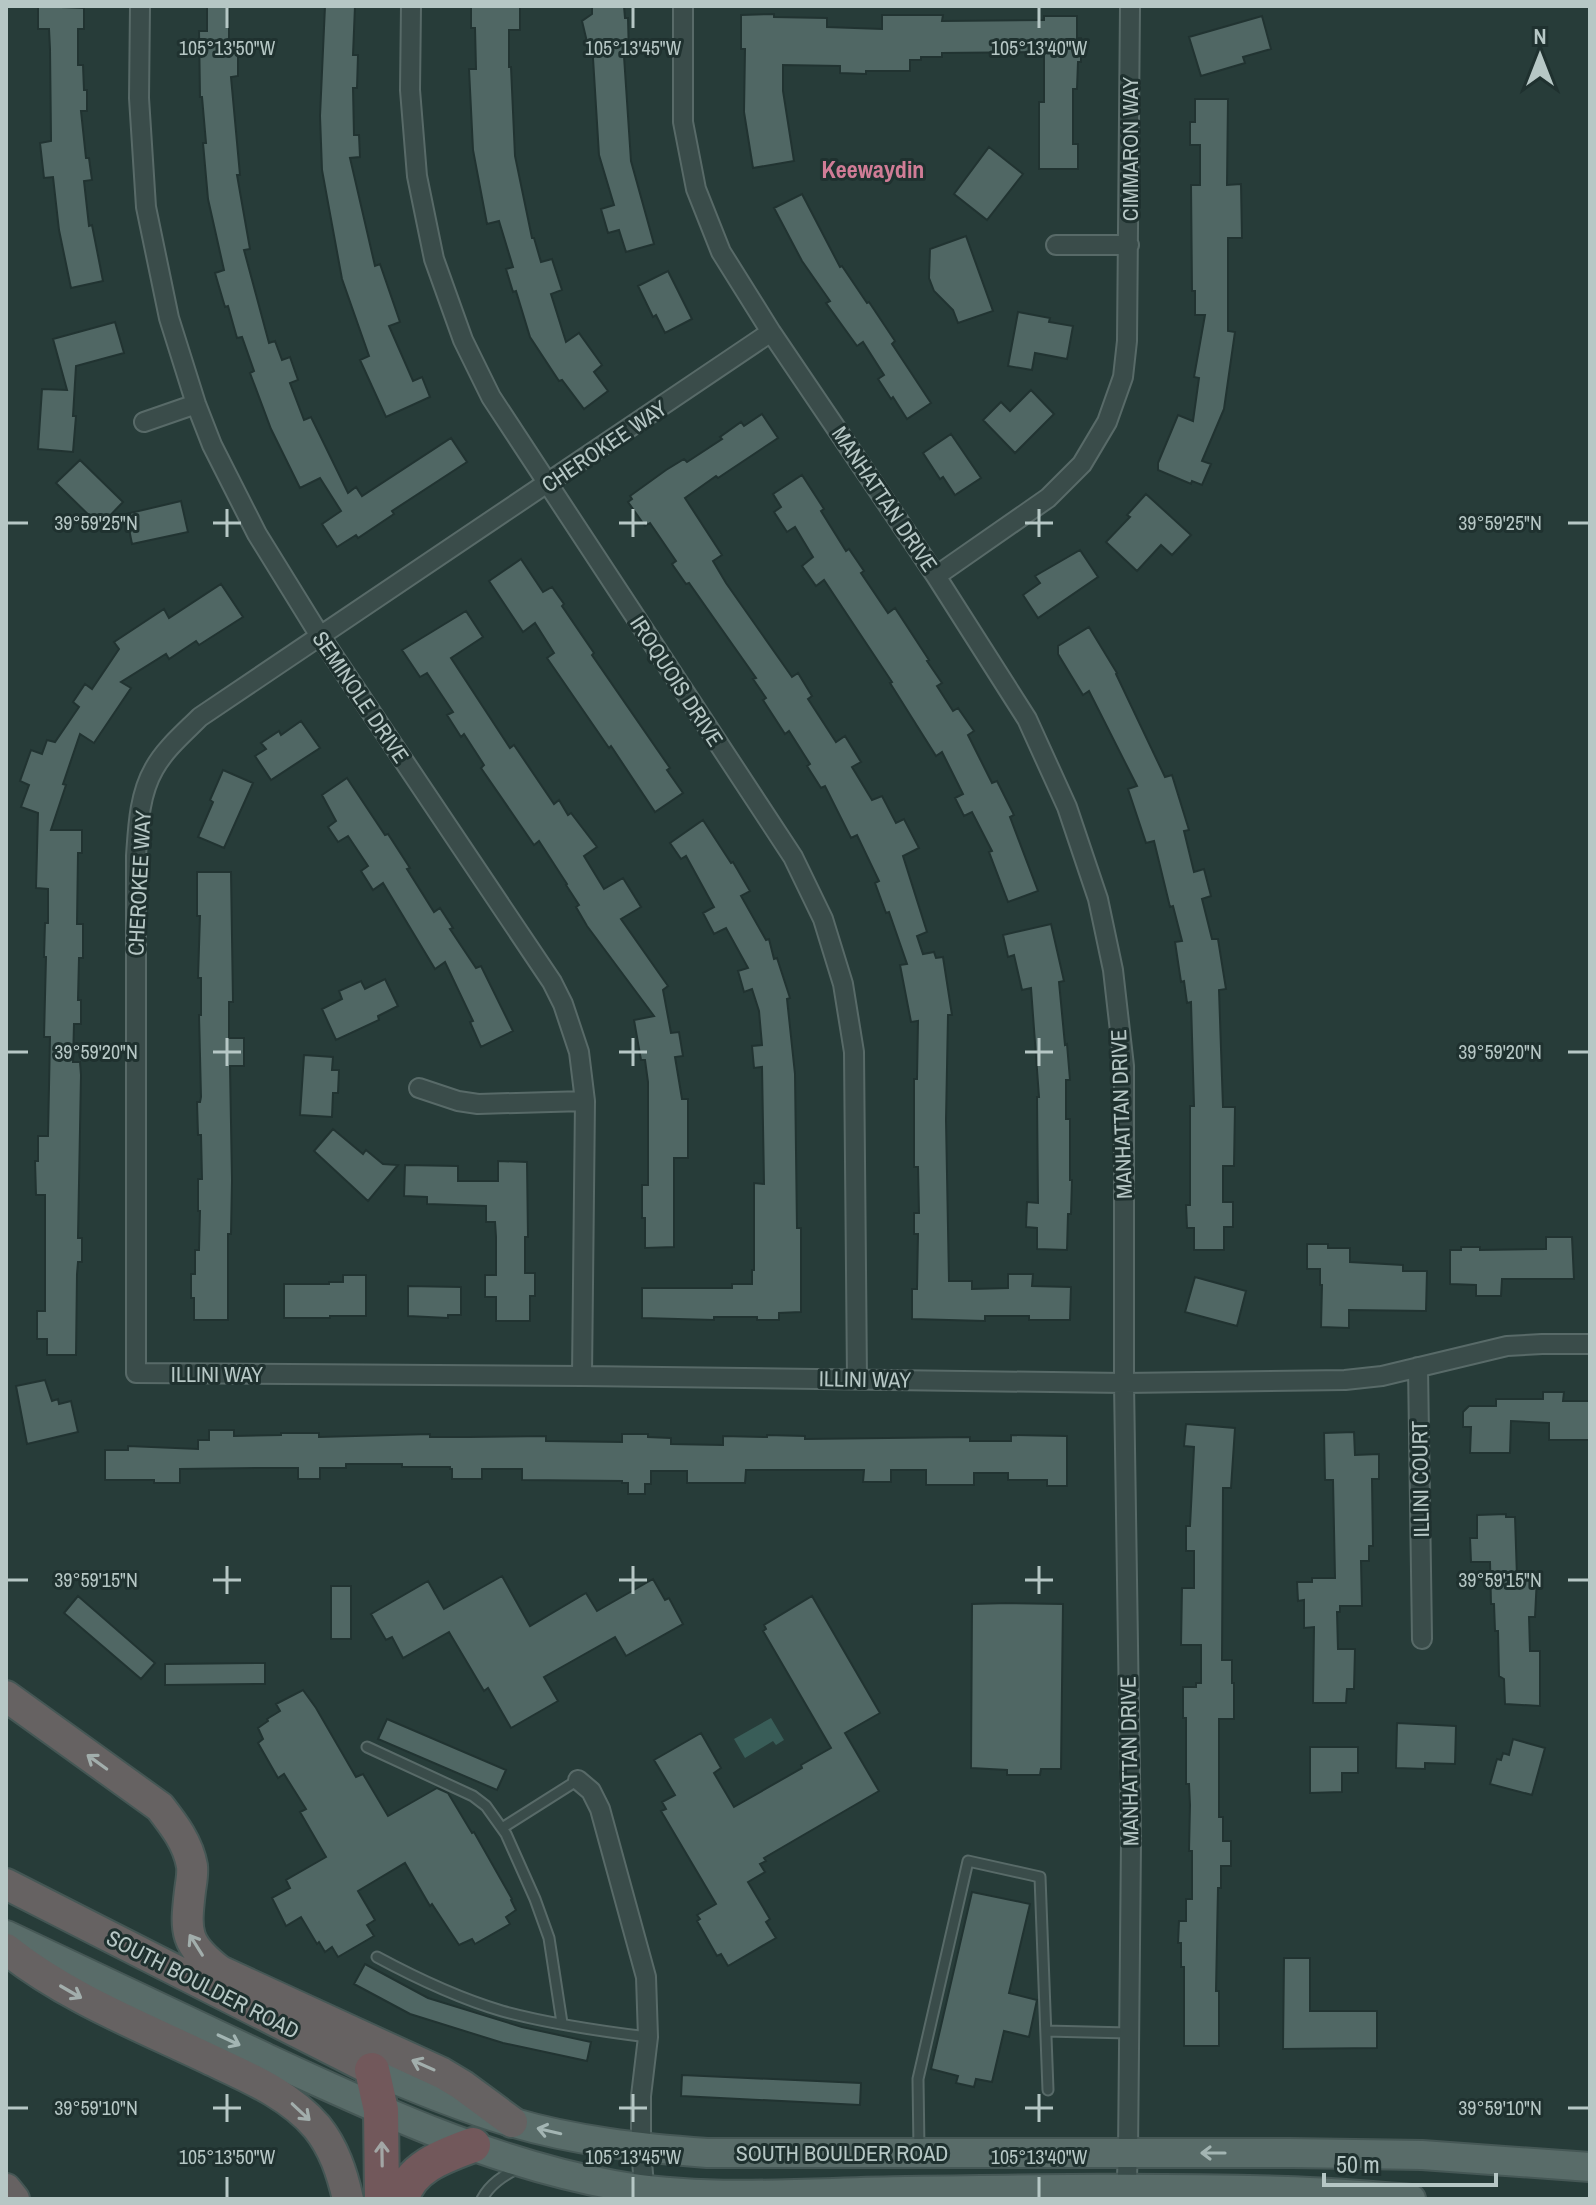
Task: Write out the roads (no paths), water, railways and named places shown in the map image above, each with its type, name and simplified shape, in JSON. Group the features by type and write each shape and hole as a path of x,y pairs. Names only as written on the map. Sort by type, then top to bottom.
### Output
{"highway":[{"path":"6,1696 160,1807 176,1827 193,1869 189,1936 206,1960 220,1971 442,2073 512,2122"},
{"name":"SOUTH BOULDER ROAD","path":"6,1884 372,2070"},
{"path":"6,1949 30,1968 86,2000 263,2085 293,2103 327,2142 342,2174 348,2199"},
{"path":"372,2070 381,2110 382,2199"},
{"path":"402,2199 407,2184 418,2173 436,2160 473,2145"},
{"path":"6,2189 14,2199"}],"main road":[{"name":"SOUTH BOULDER ROAD","path":"6,1935 381,2110 526,2164 645,2194 1290,2191 1411,2199"},
{"name":"SOUTH BOULDER ROAD","path":"372,2070 512,2122 641,2148 707,2153 1422,2155 1590,2167"}],"street":[{"name":"SEMINOLE DRIVE","path":"140,6 139,98 146,207 169,318 212,445 257,534 320,636 552,982 579,1052 585,1101 582,1376"},
{"name":"IROQUOIS DRIVE","path":"411,6 410,90 417,176 434,259 463,340 491,397 793,857 823,919 843,984 854,1052 857,1379"},
{"name":"MANHATTAN DRIVE","path":"683,6 683,122 696,189 721,252 1027,719 1067,807 1098,899 1113,970 1124,1066 1124,1383 1131,1828 1126,2194"},
{"name":"CIMMARON WAY","path":"936,576 1048,498 1082,464 1107,422 1123,377 1129,245 1130,6"},
{"name":"CIMMARON WAY","path":"1056,245 1129,245"},
{"name":"CHEROKEE WAY","path":"136,1373 136,856 141,809 153,770 177,739 200,717 771,332"},
{"path":"144,422 196,404"},
{"path":"419,1088 478,1104 585,1101"},
{"name":"ILLINI WAY","path":"136,1373 1124,1383 1345,1380 1382,1376 1507,1346 1590,1344"},
{"name":"ILLINI COURT","path":"1418,1367 1422,1639"},
{"path":"578,1780 591,1791 600,1809 646,1977 648,2037 641,2096 645,2194"}],"lane":[{"path":"367,1747 473,1796 486,1806 502,1828 535,1899 549,1938 562,2023"},
{"path":"502,1828 578,1780"},
{"path":"919,2153 918,2079 968,1861 1040,1877 1048,2090"},
{"path":"377,1957 422,1981 501,2011 648,2037"},
{"path":"1046,2031 1129,2033"},
{"path":"482,2199 487,2189 526,2164"}],"district":[{"name":"Keewaydin","path":"873,170"}]}
